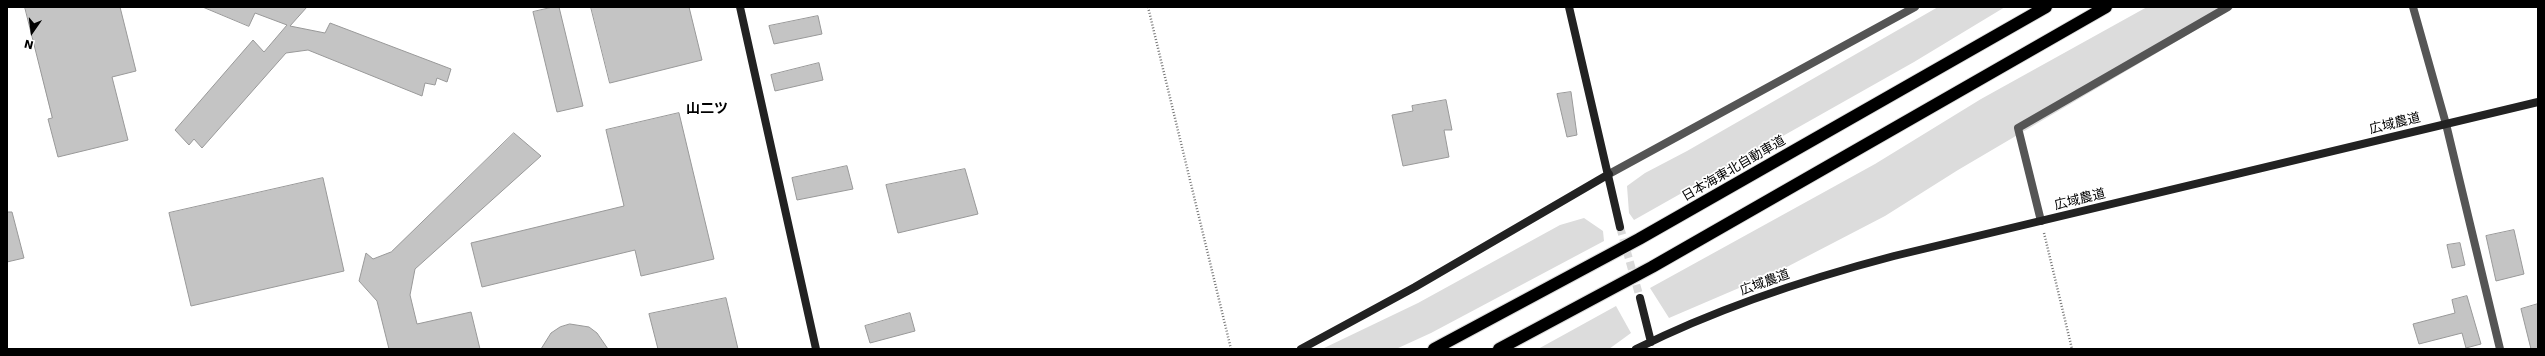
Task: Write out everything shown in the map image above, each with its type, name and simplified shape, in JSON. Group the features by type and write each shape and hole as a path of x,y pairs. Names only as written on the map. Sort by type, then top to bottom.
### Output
{"highway":[{"name":"日本海東北自動車道","path":"1434,349 1639,239 2046,7"},
{"path":"1499,349 1652,267 2106,7"}],"street":[{"path":"740,7 816,349"},
{"path":"1569,7 1620,226"},
{"path":"1301,349 1415,287 1609,174 1914,7"},
{"path":"2041,221 2018,128 2228,7"},
{"path":"2413,7 2446,124 2500,349"},
{"name":"広域農道","path":"1636,349 1652,345 1773,292 1833,272 2538,102"},
{"path":"1640,298 1652,345"}],"path":[{"path":"1148,7 1231,349"},
{"path":"2041,221 2072,349"}],"shaded area":[{"path":"1938,7 2005,7 1914,62 1634,220 1629,213 1627,186 1645,173 1687,151"},
{"path":"2147,7 2235,7 1958,170 1885,216 1781,270 1669,318 1650,288 1875,164 1981,99"},
{"path":"1584,218 1603,231 1604,241 1431,333 1396,349 1322,349 1418,303 1560,225"},
{"path":"1616,306 1631,333 1609,349 1538,349"}],"building":[{"path":"25,7 120,7 136,71 112,77 128,140 58,157 48,119 52,118"},
{"path":"203,7 307,7 290,26 325,33 330,23 451,69 447,82 437,78 435,85 425,83 422,96 308,50 286,53 202,148 194,139 189,145 175,130 253,40 264,52 287,25 255,13 249,26"},
{"path":"559,7 583,106 557,112 533,12"},
{"path":"591,7 689,7 702,60 610,83"},
{"path":"818,16 822,34 774,44 769,26"},
{"path":"819,63 823,80 775,91 771,75"},
{"path":"1571,92 1577,135 1567,137 1557,94"},
{"path":"1446,100 1452,130 1444,130 1449,157 1403,166 1392,115 1413,111 1412,106"},
{"path":"679,113 714,259 641,276 635,250 482,287 471,243 624,206 606,130"},
{"path":"514,133 541,156 415,269 410,295 417,324 471,312 480,349 389,349 377,301 359,281 366,253 373,259 391,252"},
{"path":"847,166 853,189 797,200 792,178"},
{"path":"965,169 978,214 898,233 886,185"},
{"path":"323,178 344,271 191,306 169,213"},
{"path":"7,212 12,212 24,258 7,262"},
{"path":"2514,230 2524,274 2496,281 2486,236"},
{"path":"2460,243 2465,265 2452,268 2447,245"},
{"path":"2467,296 2481,344 2466,348 2462,333 2419,344 2413,324 2455,313 2452,300"},
{"path":"726,298 738,349 658,349 649,314"},
{"path":"2538,304 2538,349 2531,349 2521,309"},
{"path":"910,313 915,331 870,343 865,326"},
{"path":"570,324 589,327 597,333 608,349 541,349 551,333 560,327"}],"tunnel":[{"path":"1620,227 1640,298"}],"district":[{"name":"山二ツ","path":"707,109"}]}
